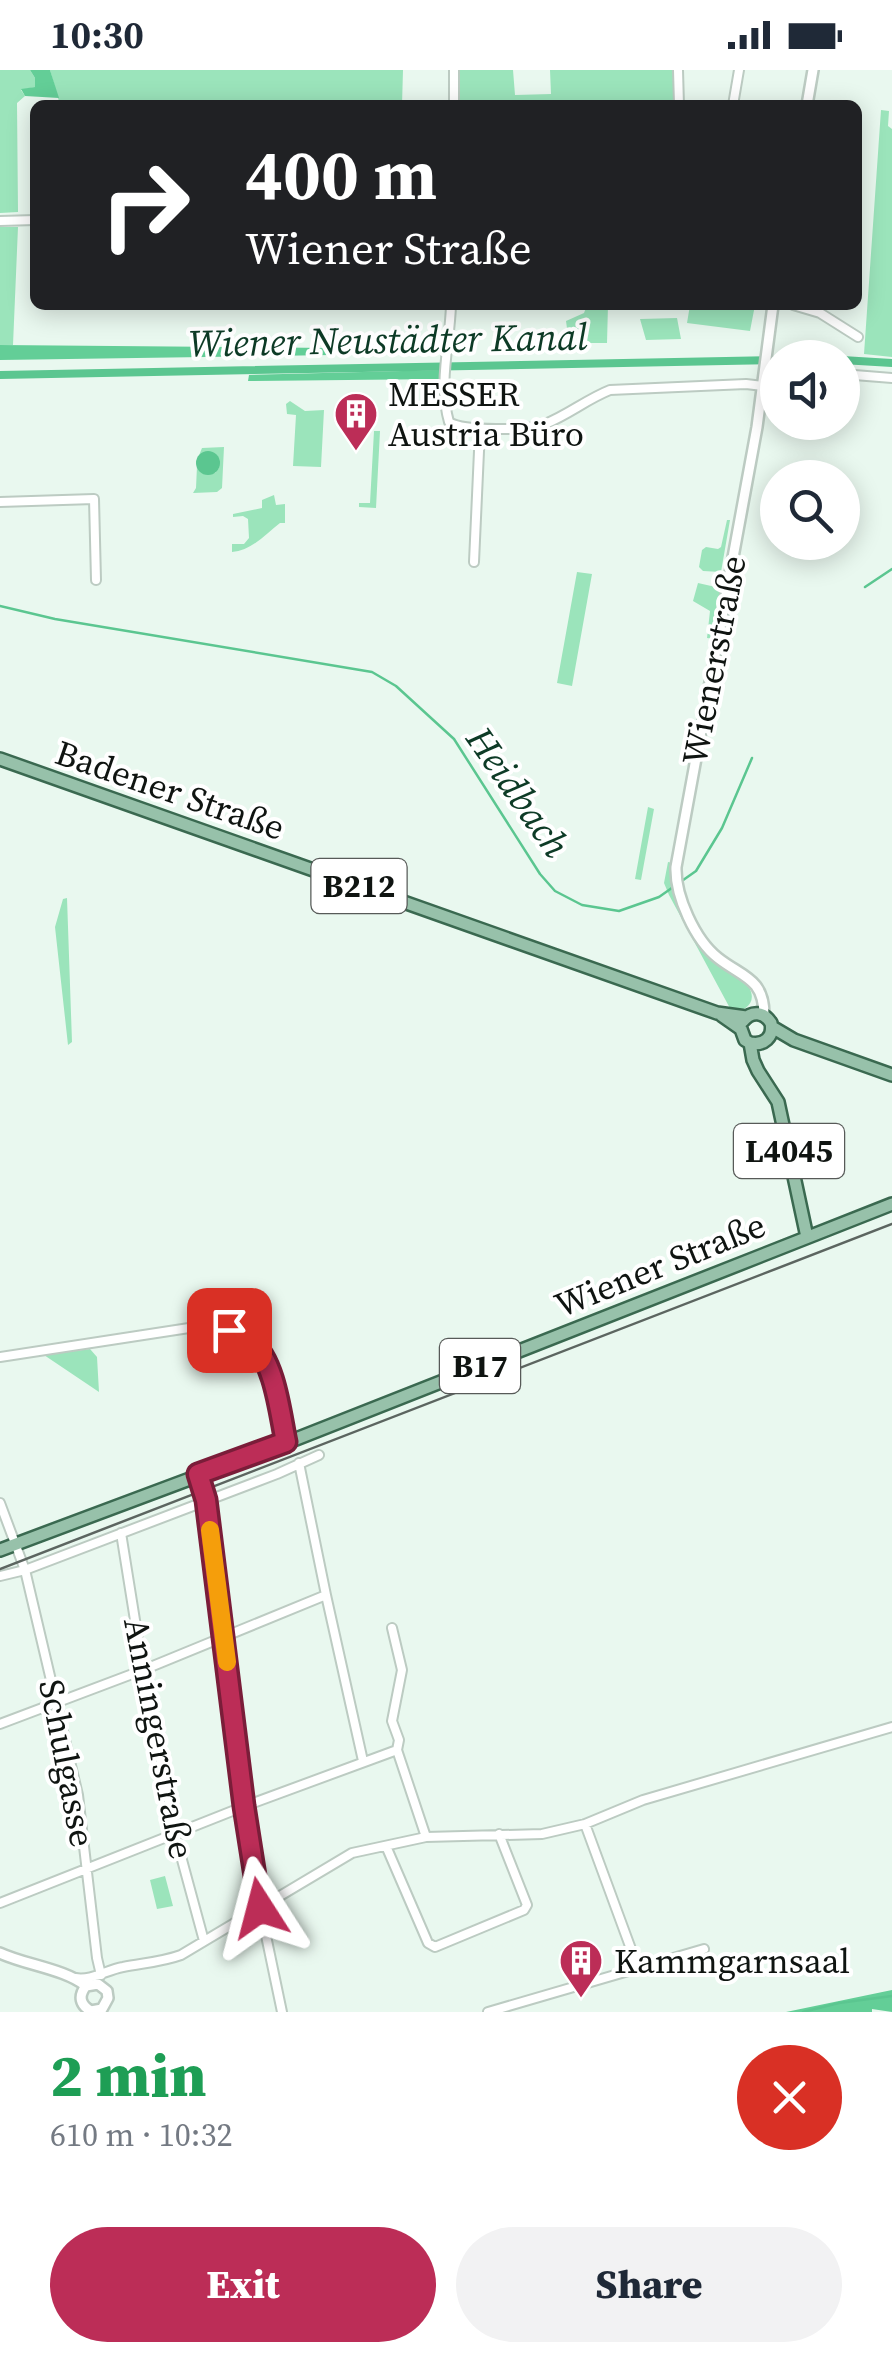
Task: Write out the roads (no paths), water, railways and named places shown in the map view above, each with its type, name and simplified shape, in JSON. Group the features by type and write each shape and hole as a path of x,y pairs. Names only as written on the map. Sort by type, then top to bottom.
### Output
{"main road":[{"name":"Badener Straße","path":"0,760 718,1013 751,1019"},
{"name":"B212","path":"751,1019 763,1038 745,1040 751,1019"},
{"path":"763,1038 794,1040 892,1075"},
{"name":"L4045","path":"763,1038 753,1060 778,1102 808,1237"},
{"name":"Wiener Straße","path":"0,1550 892,1204"}],"street":[{"path":"454,70 454,100"},
{"path":"678,70 679,100"},
{"path":"734,100 739,70"},
{"path":"808,100 813,70"},
{"path":"0,221 30,220"},
{"path":"450,310 445,359 446,412 449,422 460,427 539,426 610,390 746,384 760,379"},
{"name":"Wienerstraße","path":"769,340 772,310"},
{"path":"808,310 858,336"},
{"path":"860,375 892,378"},
{"name":"Wienerstraße","path":"751,1019 755,984 709,950 689,918 676,876 760,404"},
{"path":"474,562 480,429"},
{"path":"0,502 94,499 96,580"},
{"path":"0,1358 202,1326 220,1328 249,1340 261,1355 276,1392 286,1442"},
{"path":"0,1576 121,1534 319,1455"},
{"path":"299,1464 363,1761"},
{"path":"198,1474 206,1500 244,1806 282,2012"},
{"name":"Schulgasse","path":"0,1503 25,1570 78,1795 97,1958 102,1972 98,1984"},
{"name":"Anningerstraße","path":"121,1534 175,1834 204,1941"},
{"path":"0,1724 326,1595"},
{"path":"392,1628 402,1670 392,1721 399,1740 397,1750 426,1837"},
{"path":"0,1953 85,1980 102,1972 166,1960 181,1955 352,1853 426,1837 542,1834 585,1824 643,1800 892,1727"},
{"path":"0,1903 397,1750"},
{"path":"585,1824 638,1968"},
{"path":"386,1846 428,1943 435,1948 524,1910 527,1905 499,1834"},
{"path":"488,2012 704,1949"},
{"path":"74,1978 86,1986 98,1984 107,1991 103,2010 84,2010 80,1996 86,1986"}],"waterway":[{"name":"Wiener Neustädter Kanal","path":"0,375 760,360"},
{"name":"Wiener Neustädter Kanal","path":"860,361 892,363"},
{"name":"Heidbach","path":"865,587 892,569"},
{"name":"Heidbach","path":"0,606 55,619 372,672 396,686 454,739 540,874 555,891 582,905 619,911 659,897 696,871 722,828 752,758"},
{"path":"803,2012 892,1996"}],"tram line":[{"path":"0,1569 892,1224"}],"place":[{"name":"MESSER Austria Büro","path":"356,452"},
{"name":"Kammgarnsaal","path":"581,1999"}]}
